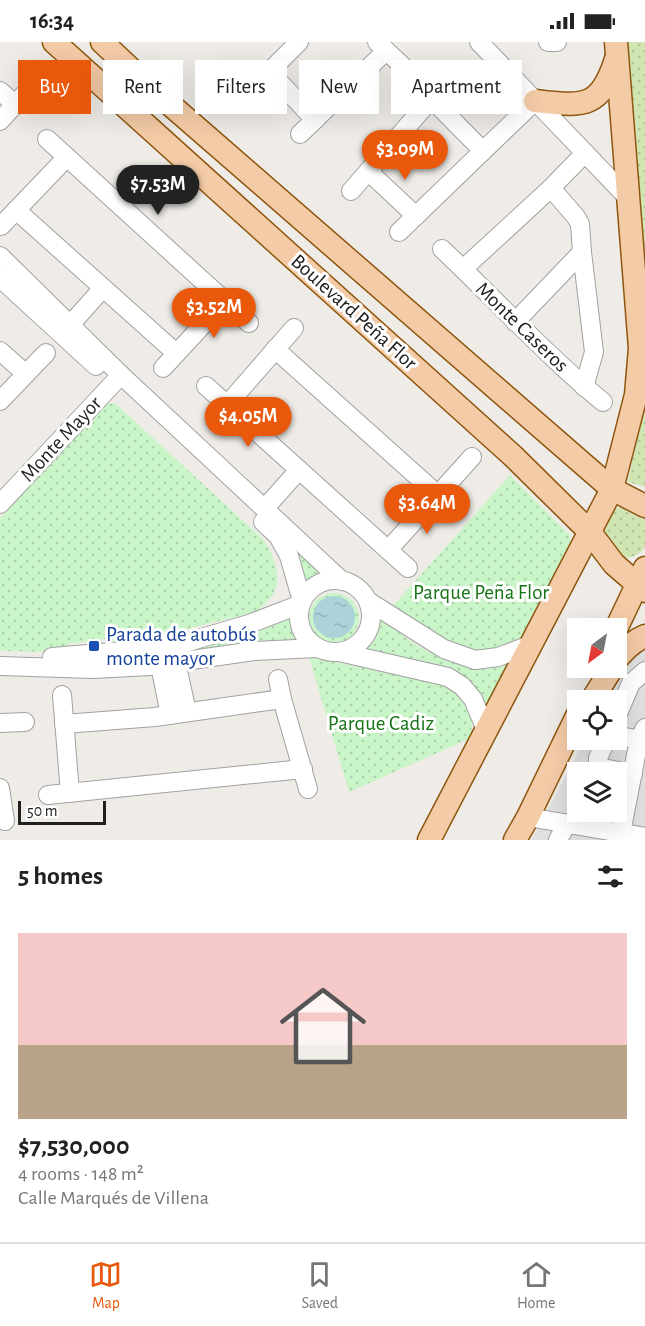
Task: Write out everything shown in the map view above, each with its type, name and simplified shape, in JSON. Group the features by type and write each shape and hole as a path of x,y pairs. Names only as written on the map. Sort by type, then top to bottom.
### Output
{"main road":[{"name":"Boulevard Peña Flor","path":"54,42 103,86"},
{"name":"Boulevard Peña Flor","path":"102,42 121,60"},
{"path":"535,101 560,105 579,104 598,96 610,80 617,48"},
{"path":"429,840 612,489 636,395 642,352 617,48"},
{"name":"Boulevard Peña Flor","path":"135,114 513,456 589,531 614,564 642,581"},
{"name":"Boulevard Peña Flor","path":"181,114 612,489 645,506"},
{"path":"622,618 642,581"},
{"path":"627,648 645,636"},
{"path":"520,839 528,817 567,741"}],"street":[{"path":"280,60 299,42"},
{"path":"479,42 629,199"},
{"path":"548,42 557,42"},
{"path":"300,134 381,46 395,60"},
{"path":"287,90 315,120"},
{"path":"0,91 15,104"},
{"path":"0,121 18,101"},
{"path":"399,232 535,101"},
{"path":"351,191 418,114"},
{"path":"447,114 483,151"},
{"path":"47,139 249,323"},
{"path":"463,269 551,188 585,153"},
{"path":"1,226 67,157"},
{"path":"369,172 416,216"},
{"path":"551,188 580,224 594,352 584,387"},
{"path":"16,210 176,353"},
{"name":"Monte Caseros","path":"442,249 515,322 603,402"},
{"path":"515,322 582,252"},
{"path":"0,256 67,321 117,379 278,536 289,556 301,603"},
{"path":"0,278 269,512 342,580 362,592 372,612 371,624 360,643 351,649 339,652"},
{"path":"67,321 99,284"},
{"path":"162,368 225,301"},
{"path":"227,405 294,328"},
{"path":"275,349 438,495"},
{"path":"0,351 26,374"},
{"path":"0,401 46,353"},
{"name":"Monte Mayor","path":"0,504 117,379"},
{"path":"206,386 408,568"},
{"path":"388,550 472,457"},
{"path":"269,512 303,473"},
{"path":"342,580 322,582 313,587 301,603 300,624 309,642 328,652 339,652 448,677 462,686 473,699 486,730"},
{"path":"368,601 444,649 475,660 498,657 530,645"},
{"path":"0,658 61,657 171,647 249,624 301,603"},
{"path":"0,666 93,669 168,664 254,651 317,648"},
{"path":"168,664 178,714"},
{"path":"627,692 631,683 645,671"},
{"path":"278,679 308,789"},
{"path":"62,695 70,793"},
{"path":"64,724 178,714 282,699"},
{"path":"0,723 25,722"},
{"path":"621,832 642,734 627,735"},
{"path":"602,750 597,767 633,774"},
{"path":"48,795 303,769"},
{"path":"0,788 5,821"},
{"path":"528,817 645,837"},
{"path":"558,840 567,823"}],"green space":[{"path":"625,42 645,42 645,308"},
{"path":"645,396 645,487 628,482"},
{"path":"106,403 116,404 263,539 277,569 276,587 272,596 255,612 136,642 114,643 105,639 68,644 57,652 0,651 0,518"},
{"name":"Parque Peña Flor","path":"510,475 569,534 572,543 521,639 495,651 460,648 412,622 393,606"},
{"path":"630,507 645,517 645,548 628,558 618,555 602,544 602,521 614,509"},
{"path":"277,529 332,577 317,582 303,591"},
{"path":"334,593 348,597 355,604 359,618 355,632 348,639 334,643 320,639 313,632 309,618 313,604 320,597"},
{"path":"295,611 296,626 306,645 177,654"},
{"path":"378,617 419,647 452,662 490,667 515,661 488,712 474,691 362,650 372,635"},
{"name":"Parque Cadiz","path":"309,657 449,685 467,705 472,720 471,738 349,792"}],"shaded area":[{"path":"645,646 645,840 531,840 567,773 567,822 627,822 627,762 573,762 580,750 627,750 627,690 612,690 618,678 627,678 627,663"}],"water":[{"path":"334,596 348,603 355,617 348,631 334,638 320,631 313,617 320,603"}],"place":[{"name":"Parada de autobús monte mayor","path":"94,646"}]}
